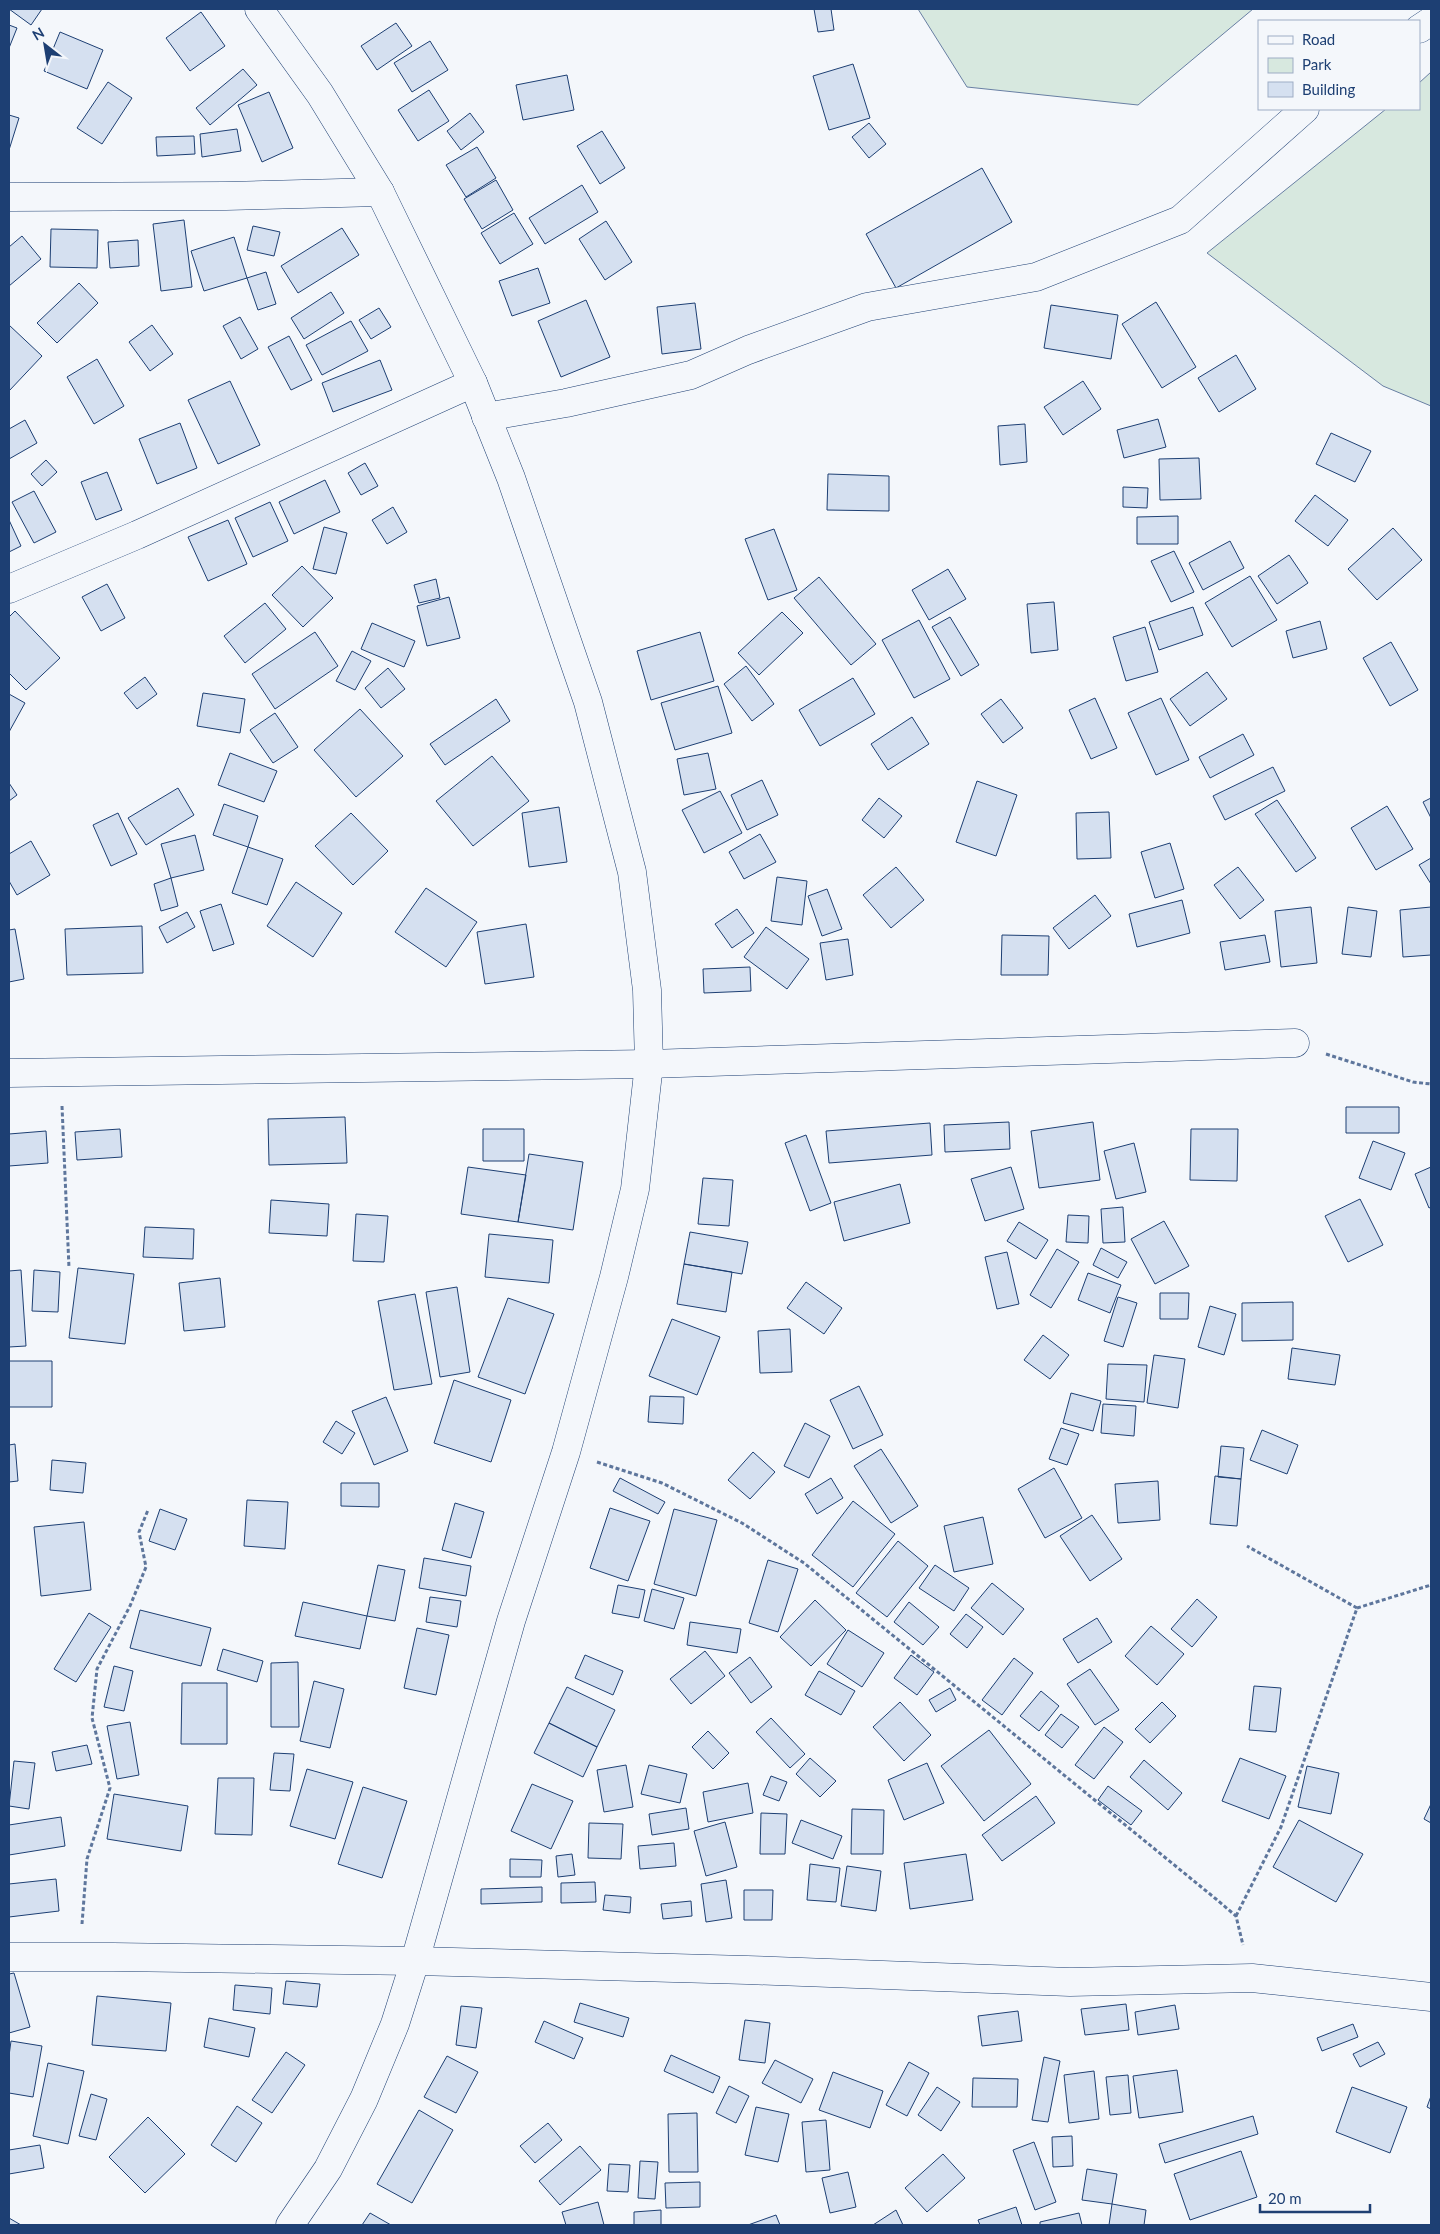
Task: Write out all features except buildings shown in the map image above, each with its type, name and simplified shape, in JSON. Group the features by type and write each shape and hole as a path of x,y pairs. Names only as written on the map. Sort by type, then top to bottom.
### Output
{"street":[{"path":"259,9 320,94 380,192 473,383 512,478 588,702 632,872 647,990 648,1064 635,1189 614,1277 566,1452 511,1620 415,1961 395,2024 364,2099 328,2170 290,2225"},
{"path":"1420,28 1431,21"},
{"path":"486,417 566,403 691,375 748,350 867,307 1036,277 1180,220 1304,110"},
{"path":"9,197 226,196 380,192"},
{"path":"9,588 137,535 473,383"},
{"path":"9,1073 648,1064 1295,1044"},
{"path":"9,1958 80,1957 415,1961 747,1970 1070,1982 1252,1978 1431,1997"}],"path":[{"path":"1295,1044 1413,1082 1431,1084"},
{"path":"61,1073 69,1268"},
{"path":"566,1452 662,1483 742,1523 804,1563 977,1702 1236,1916 1252,1978"},
{"path":"80,1957 87,1859 105,1810 110,1788 92,1718 97,1668 130,1606 146,1567 139,1532 148,1510"},
{"path":"1246,1546 1358,1608 1431,1585"},
{"path":"1236,1916 1281,1827 1358,1608"}],"green space":[{"path":"918,9 1253,9 1138,105 967,87"},
{"path":"1431,72 1431,406 1383,386 1207,253 1385,110 1420,110 1420,82"}]}
